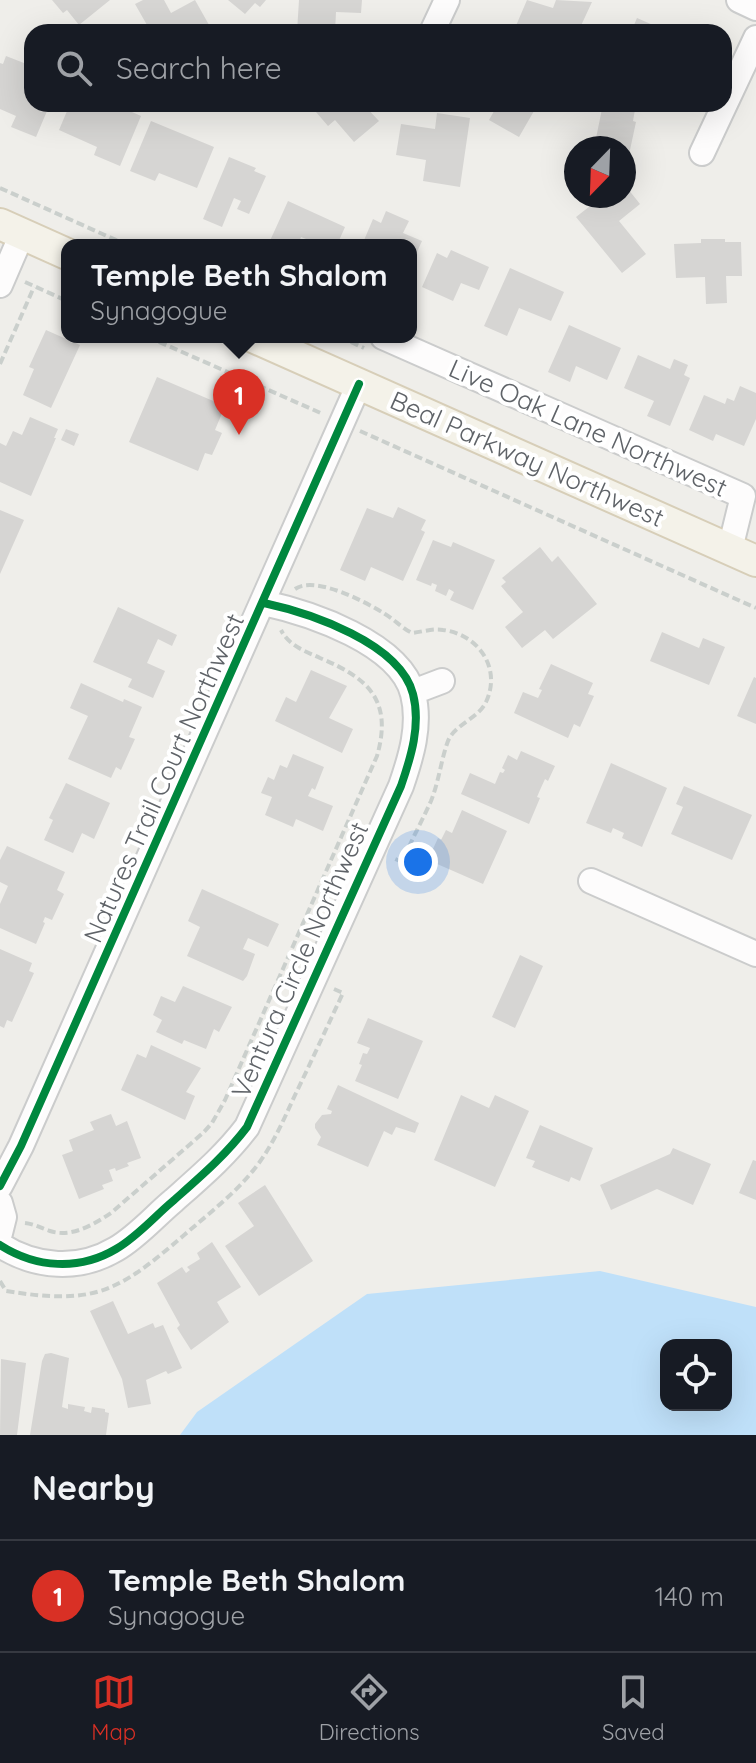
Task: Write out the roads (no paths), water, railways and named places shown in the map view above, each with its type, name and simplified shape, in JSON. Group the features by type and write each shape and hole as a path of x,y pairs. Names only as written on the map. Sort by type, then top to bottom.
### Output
{"main road":[{"path":"11,229 61,251"},
{"name":"Beal Parkway Northwest","path":"267,343 743,555"}],"street":[{"path":"436,24 447,0"},
{"path":"739,0 756,8"},
{"path":"732,89 756,38"},
{"path":"702,153 721,112"},
{"path":"3,279 11,229"},
{"name":"Live Oak Lane Northwest","path":"397,343 743,496 743,555"},
{"name":"Natures Trail Court Northwest","path":"0,1186 274,605 359,384"},
{"path":"274,605 311,615 361,639 386,656 404,674 413,692 442,681"},
{"name":"Ventura Circle Northwest","path":"1,1226 33,1261 53,1265 85,1262 117,1248 227,1154 247,1127 411,756 416,719 413,692"},
{"path":"591,881 756,954"}],"water":[{"path":"600,1271 756,1307 756,1435 180,1435 197,1412 367,1294"}],"place":[{"name":"Temple Beth Shalom","path":"239,435"}]}
